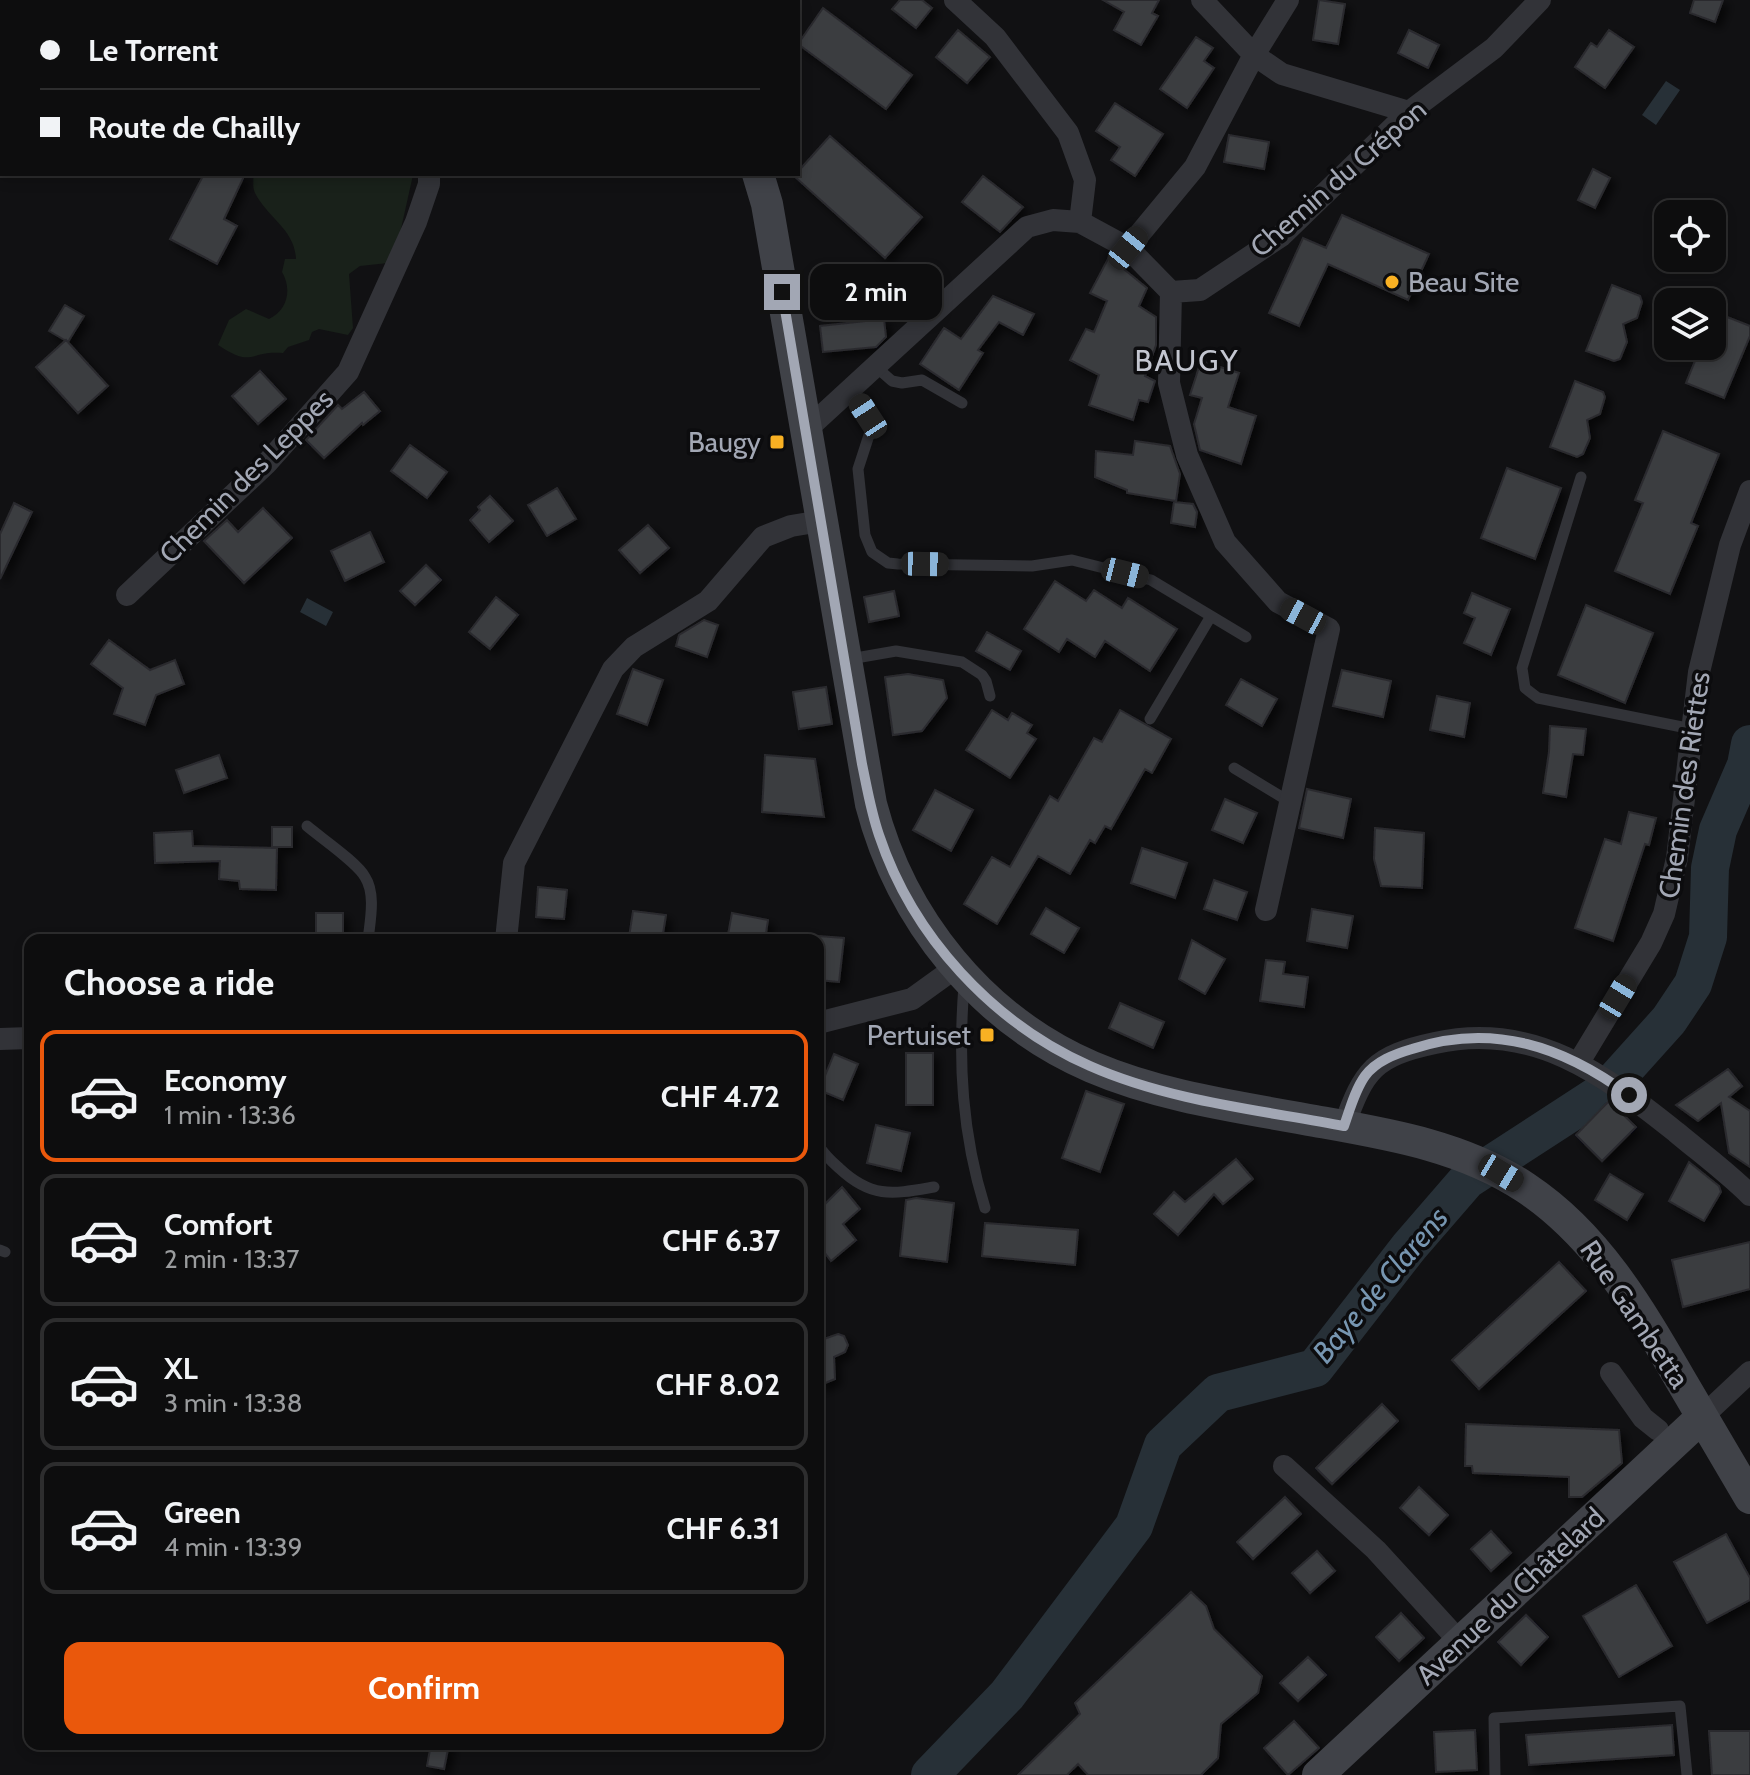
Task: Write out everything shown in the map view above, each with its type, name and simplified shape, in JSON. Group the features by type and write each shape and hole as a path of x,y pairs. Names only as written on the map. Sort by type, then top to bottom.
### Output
{"main road":[{"name":"Rue Gambetta","path":"759,176 767,204 862,764 879,836 919,918 960,972 1015,1022 1055,1048 1091,1066 1190,1097 1344,1126 1442,1149 1475,1160 1526,1188 1563,1216 1592,1244 1615,1274 1658,1339 1750,1498"},
{"name":"Avenue du Châtelard","path":"1318,1775 1461,1643 1591,1532 1702,1417"}],"street":[{"path":"955,0 995,37 1068,133 1085,180 1080,222"},
{"path":"1202,0 1254,55 1282,74 1409,112"},
{"path":"1128,248 1195,167 1254,55 1288,0"},
{"name":"Chemin du Crépon","path":"1171,292 1200,290 1281,236 1409,112 1494,48 1540,0"},
{"name":"Chemin des Leppes","path":"127,595 267,463 348,372 416,222 429,176"},
{"path":"805,431 1027,227 1053,220 1080,222 1128,248 1171,292 1169,383 1187,455 1225,542 1278,602 1329,629 1266,910"},
{"name":"Chemin des Riettes","path":"1579,1062 1651,943 1664,914 1677,858 1699,672 1730,545 1750,491"},
{"path":"507,934 514,863 613,669 634,647 708,601 763,537 791,526 821,521"},
{"path":"824,1021 912,999 960,972"},
{"path":"0,1039 24,1038"},
{"path":"1344,1126 1357,1090 1366,1074 1379,1063 1421,1046 1455,1039 1505,1040 1540,1046 1579,1062 1629,1095 1750,1195"},
{"path":"1702,1417 1750,1372"},
{"path":"1611,1373 1643,1418 1658,1430"},
{"path":"1284,1466 1376,1550 1461,1643"}],"lane":[{"path":"875,366 892,381 922,380 962,403"},
{"path":"850,388 872,426 858,469 865,535 872,552 880,559 898,564 1032,566 1072,560 1151,580 1246,637"},
{"path":"1581,477 1522,668 1525,688 1538,698 1692,729"},
{"path":"1150,719 1211,616"},
{"path":"845,660 896,651 962,662 982,675 990,696"},
{"path":"1234,768 1290,802"},
{"path":"307,826 365,875 371,908 369,934"},
{"path":"960,972 964,1126 985,1208"},
{"path":"824,1151 850,1178 869,1190 900,1193 934,1187"},
{"path":"1495,1775 1494,1718 1680,1706 1687,1775"}],"shaded area":[{"path":"1666,81 1680,90 1656,125 1642,115"},
{"path":"253,176 413,176 396,251 388,263 360,266 349,274 353,328 348,335 319,329 312,332 309,340 288,347 283,353 251,357 238,356 218,345 229,320 246,309 269,319 280,310 287,292 282,272 285,259 296,259 291,240 260,202"},
{"path":"307,598 333,612 326,626 300,612"}],"building":[{"path":"900,0 922,0 932,8 916,28 892,9"},
{"path":"1103,0 1159,0 1152,13 1158,16 1141,45 1114,30 1124,12"},
{"path":"1319,0 1345,4 1338,44 1313,40"},
{"path":"1694,0 1723,0 1715,22 1690,13"},
{"path":"823,8 912,75 886,109 800,45"},
{"path":"958,30 990,57 967,83 936,57"},
{"path":"1409,30 1439,45 1428,68 1398,53"},
{"path":"1609,30 1634,47 1605,88 1575,67 1591,43 1597,47"},
{"path":"1196,37 1213,48 1204,61 1214,68 1187,108 1160,89"},
{"path":"1115,103 1163,134 1135,176 1111,160 1120,147 1096,131"},
{"path":"1229,135 1269,142 1264,169 1224,162"},
{"path":"830,136 922,217 885,258 794,176 800,176 800,169"},
{"path":"1593,169 1610,178 1595,208 1578,200"},
{"path":"203,176 244,176 224,219 237,226 217,264 170,239"},
{"path":"983,176 1023,207 1000,232 962,202"},
{"name":"Beau Site","path":"1342,215 1429,254 1408,300 1328,264 1299,326 1269,313 1303,238 1326,248"},
{"path":"1109,257 1147,288 1139,306 1156,317 1156,345 1145,376 1155,381 1148,402 1139,400 1133,420 1089,405 1099,375 1070,360 1086,329 1094,332 1107,301 1090,293"},
{"path":"1612,285 1640,296 1642,302 1637,318 1623,324 1627,342 1620,359 1614,361 1586,351"},
{"path":"993,296 1034,314 1023,335 999,322 978,350 983,353 959,390 920,364 944,328 961,339"},
{"path":"65,305 84,316 68,342 49,331"},
{"path":"1726,317 1750,326 1750,336 1724,398 1686,383 1695,360 1726,360"},
{"path":"884,319 886,337 876,347 823,352 820,326"},
{"path":"66,340 108,386 78,413 36,367"},
{"path":"1201,361 1239,373 1228,407 1256,416 1241,464 1200,450 1194,424 1202,398 1190,395"},
{"path":"260,371 286,399 258,424 232,396"},
{"path":"1575,381 1603,392 1605,397 1600,414 1587,420 1590,438 1583,454 1577,457 1550,447"},
{"path":"364,392 380,411 324,458 306,440 338,405 342,409"},
{"path":"1663,431 1719,454 1691,523 1698,526 1670,594 1615,571 1643,503 1635,500"},
{"path":"1135,441 1170,446 1180,474 1176,501 1127,493 1127,490 1095,477 1096,451 1133,455"},
{"path":"410,445 447,472 427,498 391,471"},
{"path":"1507,468 1561,488 1535,559 1481,538"},
{"path":"557,488 576,519 547,536 528,505"},
{"path":"490,496 513,521 489,542 470,520"},
{"path":"1174,502 1193,504 1197,512 1195,527 1171,523"},
{"path":"14,503 32,512 0,579 0,534"},
{"path":"263,508 292,538 244,583 204,541 227,520 238,532"},
{"path":"648,525 669,548 640,573 619,550"},
{"path":"370,532 384,562 345,581 331,551"},
{"path":"426,565 441,580 415,605 400,591"},
{"path":"1055,581 1086,601 1094,590 1122,608 1128,598 1177,629 1150,671 1105,641 1095,657 1067,639 1059,652 1024,629"},
{"path":"894,591 899,616 869,622 864,597"},
{"path":"1472,593 1510,609 1491,655 1464,643 1475,618 1464,613"},
{"path":"496,597 518,615 490,649 469,632"},
{"path":"1586,605 1653,633 1625,703 1558,675"},
{"path":"704,620 718,625 707,657 676,646 679,635"},
{"path":"987,632 1021,651 1010,670 976,651"},
{"path":"109,640 150,670 175,660 184,684 156,695 145,725 114,714 123,688 91,664"},
{"path":"633,669 663,680 647,725 617,714"},
{"path":"1342,670 1391,681 1383,717 1333,706"},
{"path":"908,674 943,680 947,698 922,731 893,735 885,677"},
{"path":"1241,679 1277,699 1262,726 1226,705"},
{"path":"826,687 832,724 799,729 793,692"},
{"path":"1437,696 1470,703 1464,737 1430,730"},
{"path":"992,710 1008,720 1012,713 1032,725 1027,733 1036,739 1010,778 966,750"},
{"path":"1120,710 1171,739 1152,773 1145,769 1111,829 1105,826 1095,843 1090,840 1070,874 1038,856 997,924 964,904 992,857 1010,867 1050,796 1058,801 1094,738 1102,742"},
{"path":"1550,726 1586,729 1583,755 1573,754 1566,797 1543,793"},
{"path":"219,755 227,778 184,793 176,770"},
{"path":"765,755 815,759 824,817 762,812"},
{"path":"1307,789 1351,799 1343,838 1299,828"},
{"path":"935,790 973,810 951,851 913,830"},
{"path":"1225,799 1257,813 1243,843 1212,830"},
{"path":"1629,812 1656,818 1613,941 1575,928 1605,839 1621,844"},
{"path":"272,827 292,827 292,847 272,847"},
{"path":"1375,828 1424,833 1422,888 1381,886 1374,859"},
{"path":"192,831 193,846 277,848 276,890 240,889 239,881 219,879 220,861 155,863 154,833"},
{"path":"1142,848 1187,863 1175,898 1131,883"},
{"path":"1214,880 1247,892 1237,920 1204,909"},
{"path":"538,887 567,890 564,919 536,917"},
{"path":"1046,908 1079,928 1064,953 1031,934"},
{"path":"1312,909 1353,916 1347,948 1307,941"},
{"path":"633,911 666,915 663,934 629,934"},
{"path":"316,913 343,913 343,934 316,934"},
{"path":"732,913 768,920 766,934 728,934"},
{"path":"824,936 844,938 839,982 824,981"},
{"path":"1192,940 1225,959 1205,994 1179,979"},
{"path":"1266,960 1285,962 1283,974 1308,977 1304,1007 1260,1001"},
{"path":"1120,1003 1164,1022 1153,1048 1109,1028"},
{"path":"906,1053 933,1053 933,1105 906,1105"},
{"path":"834,1054 858,1064 843,1100 824,1092 824,1078"},
{"path":"1728,1069 1742,1086 1729,1097 1750,1111 1750,1167 1729,1153 1721,1103 1698,1121 1676,1105"},
{"path":"1086,1091 1124,1104 1100,1172 1062,1158"},
{"path":"1609,1101 1636,1127 1602,1161 1576,1135"},
{"path":"876,1125 910,1133 901,1171 867,1163"},
{"path":"1236,1159 1253,1179 1223,1204 1214,1194 1178,1235 1154,1214 1174,1192 1185,1202"},
{"path":"1689,1162 1719,1186 1721,1192 1704,1221 1669,1201"},
{"path":"1610,1174 1643,1194 1627,1220 1595,1200"},
{"path":"842,1187 860,1209 843,1224 856,1240 831,1261 824,1252 824,1205"},
{"path":"916,1198 954,1203 947,1262 900,1256 906,1200"},
{"path":"985,1223 1078,1230 1075,1265 982,1256"},
{"path":"1750,1242 1750,1289 1683,1307 1672,1260"},
{"path":"1559,1262 1586,1291 1479,1389 1452,1360"},
{"path":"838,1334 844,1336 848,1345 845,1352 834,1357 835,1379 824,1384 824,1339"},
{"path":"1382,1404 1398,1421 1332,1484 1316,1468"},
{"path":"1466,1424 1619,1430 1622,1463 1582,1497 1569,1497 1569,1477 1473,1473 1472,1466 1465,1466"},
{"path":"1419,1487 1448,1515 1429,1535 1400,1508"},
{"path":"1285,1497 1301,1514 1253,1559 1237,1542"},
{"path":"1491,1531 1511,1553 1491,1571 1471,1549"},
{"path":"1726,1534 1750,1578 1750,1600 1707,1623 1674,1562"},
{"path":"1317,1551 1335,1571 1310,1593 1292,1573"},
{"path":"1636,1585 1672,1646 1619,1677 1583,1616"},
{"path":"1191,1592 1206,1606 1214,1629 1262,1676 1258,1693 1221,1724 1218,1758 1201,1775 1088,1775 1078,1764 1067,1775 1018,1775 1080,1714 1075,1703"},
{"path":"1401,1613 1424,1638 1399,1661 1376,1637"},
{"path":"1526,1615 1548,1637 1521,1665 1498,1642"},
{"path":"1308,1657 1326,1675 1298,1701 1280,1683"},
{"path":"1294,1721 1319,1748 1288,1775 1264,1748"},
{"path":"1672,1725 1674,1755 1529,1765 1526,1735"},
{"path":"1475,1730 1477,1770 1436,1772 1434,1732"},
{"path":"1709,1731 1750,1731 1750,1775 1712,1775"},
{"path":"430,1750 448,1750 444,1769 427,1766"}],"waterway":[{"name":"Baye de Clarens","path":"930,1775 1007,1695 1134,1526 1163,1445 1218,1393 1315,1368 1409,1247 1467,1180 1607,1089 1669,1020 1693,984 1708,937 1710,868 1718,830 1746,765 1750,744"}],"place":[{"name":"Beau Site","path":"1392,282"},
{"name":"Baugy","path":"777,442"},
{"name":"Pertuiset","path":"987,1035"}],"district":[{"name":"BAUGY","path":"1187,360"}],"route":[{"path":"782,292 862,764 879,836 898,880 926,930 955,968 987,999 1055,1048 1123,1078 1190,1097 1344,1126 1357,1090 1366,1074 1379,1063 1421,1046 1455,1039 1505,1040 1556,1051 1579,1062 1629,1095"}]}
